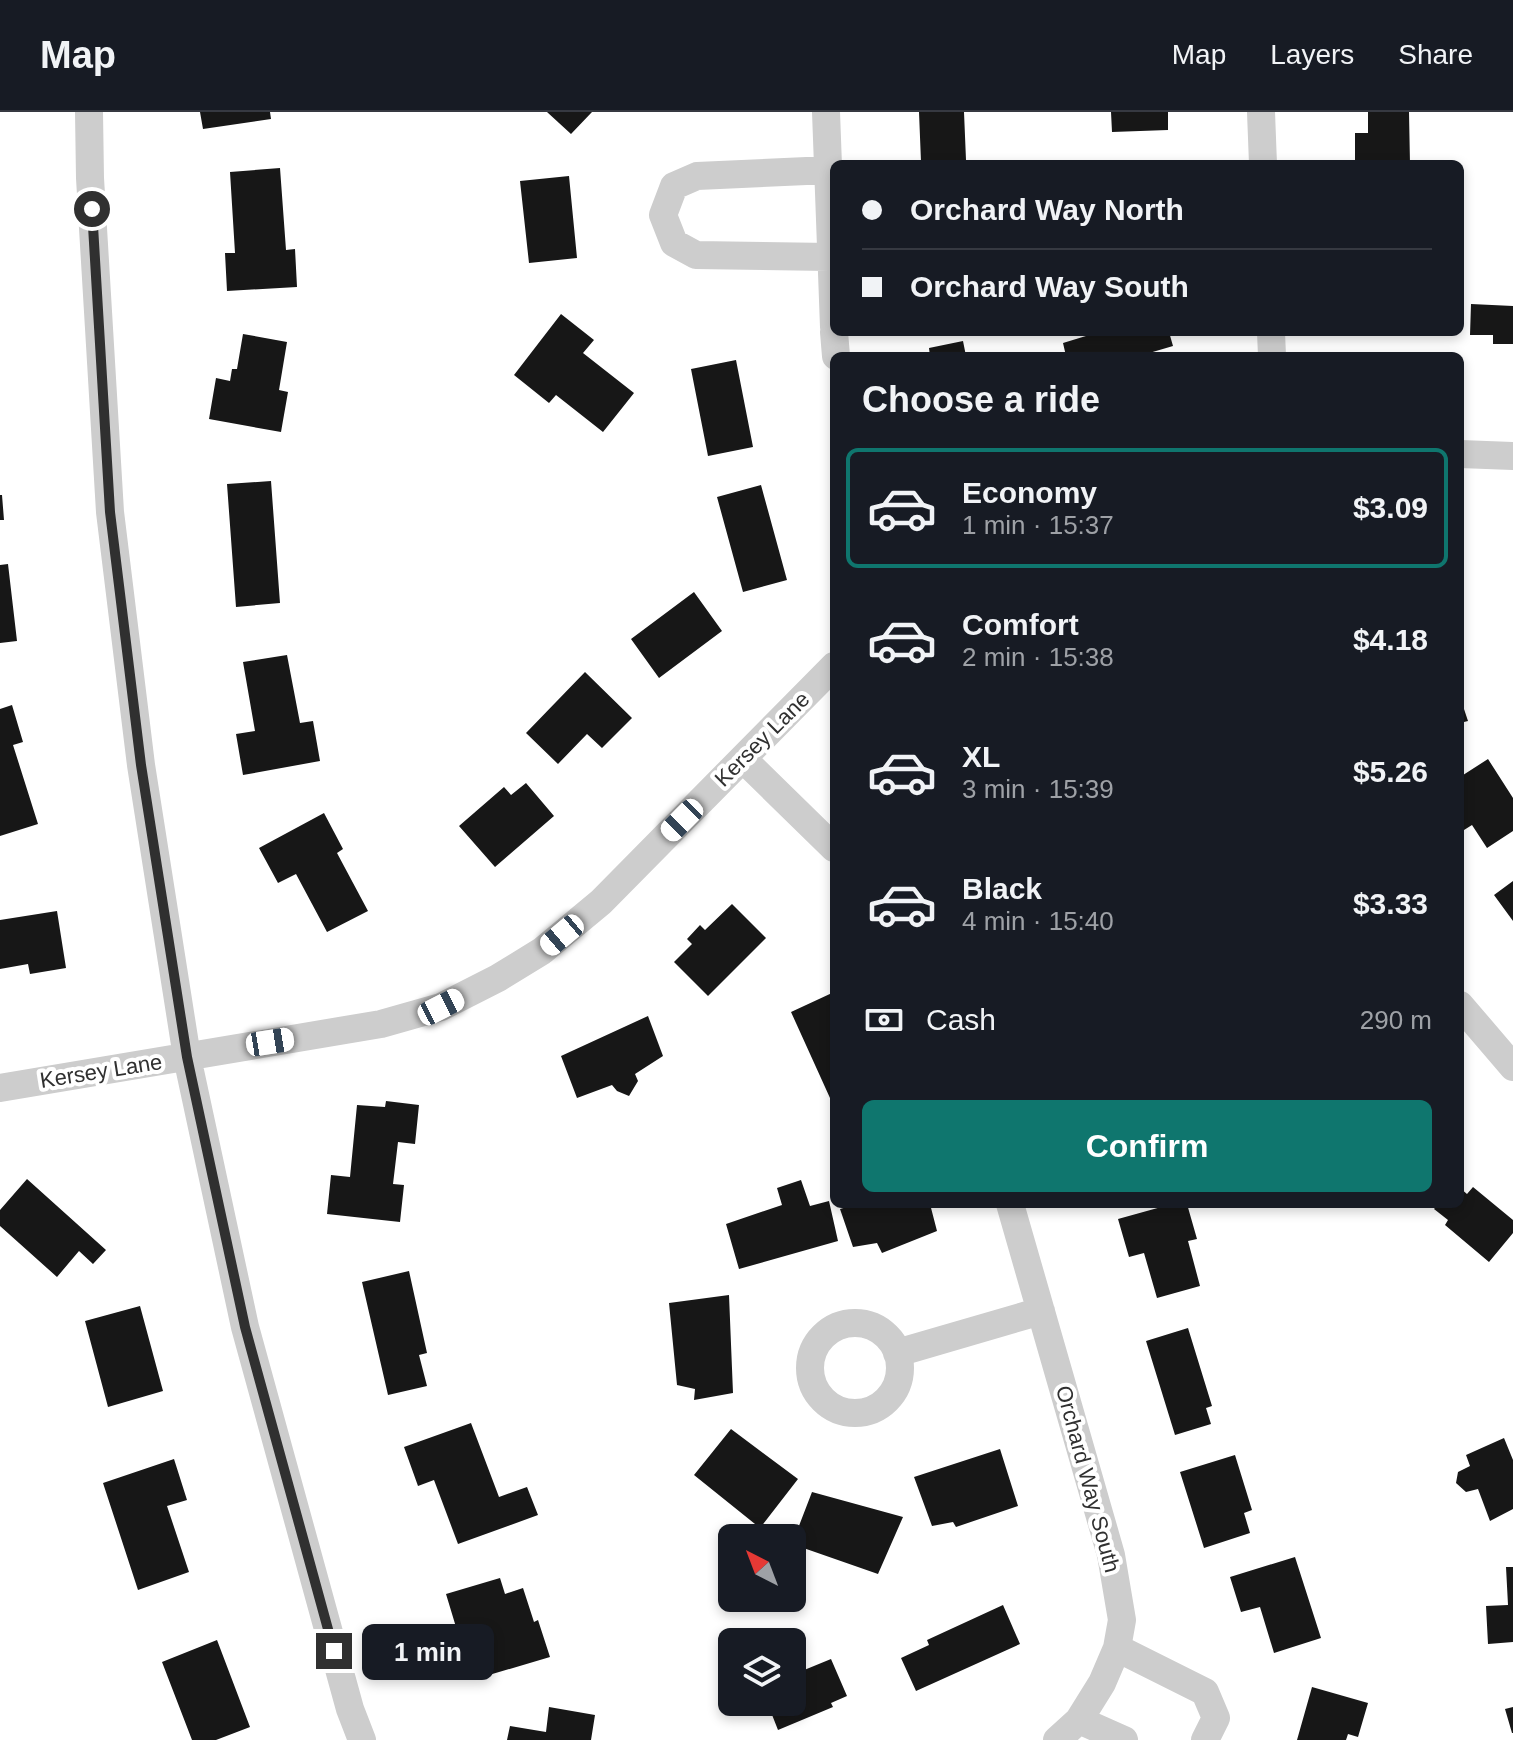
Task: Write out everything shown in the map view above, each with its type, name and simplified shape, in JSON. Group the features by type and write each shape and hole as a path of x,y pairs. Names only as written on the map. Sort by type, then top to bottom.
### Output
{"street":[{"path":"89,112 90,178 110,512 141,765 187,1057 245,1327 346,1695 362,1740"},
{"path":"826,112 829,170 830,257 696,255 674,243 663,215 674,186 697,176 829,170"},
{"path":"1261,112 1263,160"},
{"path":"1464,454 1513,456"},
{"name":"Kersey Lane","path":"0,1088 381,1024 441,1007 542,951 601,902 830,670"},
{"path":"743,759 830,844"},
{"path":"1464,1010 1513,1067"},
{"name":"Orchard Way South","path":"1011,1208 1111,1555 1122,1620 1117,1648 1102,1683 1079,1720 1057,1740"},
{"path":"897,1353 1041,1311"},
{"path":"1117,1648 1205,1692 1216,1718 1205,1740"},
{"path":"1079,1720 1124,1740"}],"building":[{"path":"200,112 270,112 271,119 203,129"},
{"path":"547,112 592,112 571,134"},
{"path":"919,112 964,112 966,160 921,160"},
{"path":"1111,112 1168,112 1168,130 1112,132"},
{"path":"1368,112 1409,112 1410,160 1355,160 1355,133 1368,133"},
{"path":"280,168 286,250 295,249 297,287 227,291 225,253 235,253 230,172"},
{"path":"569,176 577,258 529,263 520,181"},
{"path":"1471,304 1513,306 1513,344 1493,344 1493,335 1470,335"},
{"path":"561,314 594,340 583,353 634,393 603,432 556,395 549,403 514,375"},
{"path":"243,334 287,342 279,390 288,392 281,432 209,419 216,378 230,381 232,369 237,369"},
{"path":"1086,336 1170,336 1173,346 1153,352 1065,352 1063,343"},
{"path":"963,341 965,352 930,352 929,348"},
{"path":"736,360 753,447 708,456 691,369"},
{"path":"271,481 280,603 236,607 227,484"},
{"path":"761,485 787,580 743,592 717,497"},
{"path":"2,495 4,520 0,520"},
{"path":"8,564 17,641 0,643 0,565"},
{"path":"694,592 722,631 659,678 631,639"},
{"path":"287,655 300,723 313,721 320,761 243,775 236,734 255,731 243,662"},
{"path":"585,672 632,718 602,748 587,734 558,764 526,733"},
{"path":"12,705 23,742 13,745 38,824 0,836 0,709"},
{"path":"1488,759 1513,798 1513,831 1487,848 1472,825 1464,830 1464,774"},
{"path":"526,783 554,816 495,867 459,826 504,787 511,795"},
{"path":"324,813 343,849 337,853 368,911 327,932 296,874 278,883 259,848"},
{"path":"1513,881 1513,921 1494,895"},
{"path":"732,904 766,938 708,996 674,962 692,944 687,939 700,925 705,930"},
{"path":"57,911 66,968 30,974 28,964 0,969 0,920"},
{"path":"830,994 830,1098 791,1012"},
{"path":"648,1016 663,1056 635,1074 638,1081 629,1096 612,1085 577,1098 561,1056"},
{"path":"386,1101 419,1105 415,1144 398,1142 393,1184 404,1185 400,1222 327,1214 331,1175 350,1177 357,1105 385,1107"},
{"path":"27,1179 106,1250 93,1264 79,1251 57,1277 0,1226 0,1210"},
{"path":"801,1180 810,1206 829,1201 838,1241 739,1269 726,1224 782,1205 777,1188"},
{"path":"1473,1187 1513,1220 1513,1233 1489,1262 1445,1225 1448,1220 1434,1209 1464,1208 1464,1191 1467,1194"},
{"path":"931,1208 937,1231 882,1253 877,1243 853,1247 840,1209"},
{"path":"1158,1208 1188,1208 1197,1239 1188,1241 1200,1286 1157,1298 1144,1253 1129,1257 1118,1219"},
{"path":"409,1271 427,1353 419,1355 427,1386 388,1395 362,1282"},
{"path":"729,1295 733,1393 694,1400 695,1389 677,1385 669,1303"},
{"path":"140,1306 163,1391 108,1407 85,1321"},
{"path":"1188,1328 1212,1406 1206,1408 1211,1424 1175,1435 1146,1341"},
{"path":"471,1423 499,1497 527,1487 538,1515 458,1544 434,1480 418,1486 404,1447"},
{"path":"731,1429 798,1479 763,1524 755,1524 694,1475"},
{"path":"1504,1438 1513,1460 1513,1509 1490,1521 1478,1489 1466,1492 1456,1483 1458,1472 1470,1466 1466,1455"},
{"path":"1000,1449 1018,1506 956,1527 953,1522 932,1526 914,1477"},
{"path":"1235,1455 1252,1510 1244,1513 1250,1533 1204,1548 1180,1472"},
{"path":"174,1459 187,1500 167,1506 189,1572 138,1590 103,1483"},
{"path":"812,1492 903,1517 878,1574 806,1549 806,1524 800,1524"},
{"path":"1295,1557 1321,1638 1274,1653 1260,1607 1241,1612 1230,1577"},
{"path":"1506,1567 1513,1567 1513,1642 1488,1644 1486,1606 1508,1605"},
{"path":"500,1578 505,1594 523,1588 550,1657 472,1680 446,1594"},
{"path":"1003,1605 1020,1644 916,1691 901,1658 929,1645 927,1640"},
{"path":"217,1640 250,1727 216,1740 192,1740 162,1662"},
{"path":"831,1659 847,1696 831,1703 833,1707 778,1730 772,1716 806,1716 806,1669"},
{"path":"1312,1687 1368,1703 1358,1737 1348,1734 1346,1740 1297,1740"},
{"path":"549,1707 595,1715 591,1740 507,1740 510,1726 546,1732"},
{"path":"1513,1707 1513,1733 1512,1733 1505,1709"}],"route":[{"path":"92,209 110,512 141,765 187,1057 245,1327 334,1651"}]}
